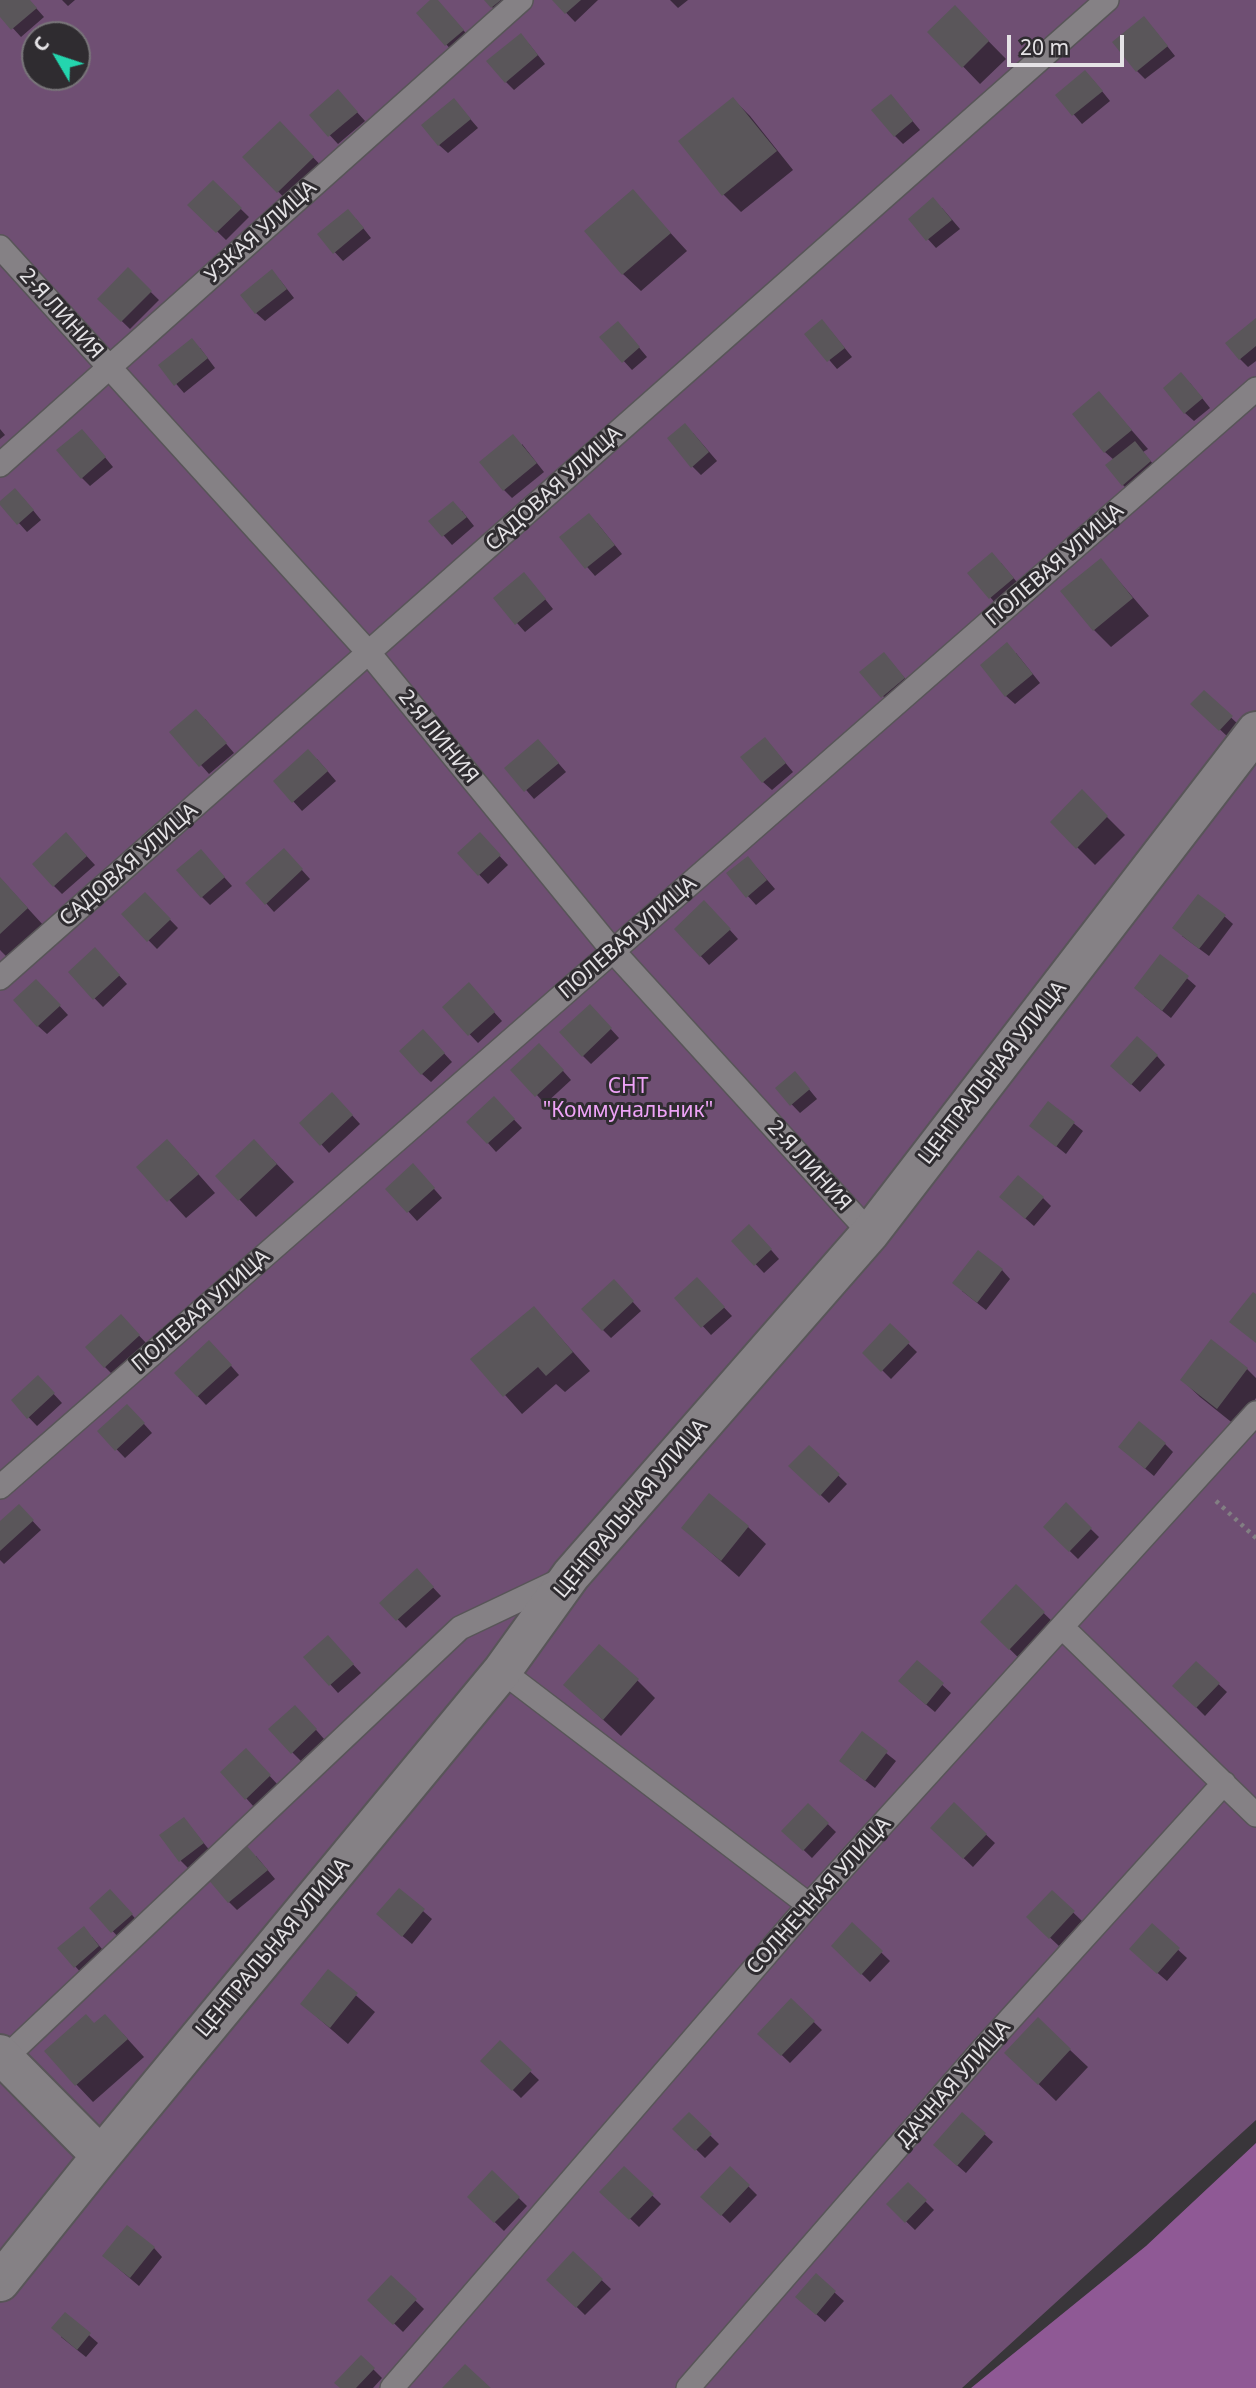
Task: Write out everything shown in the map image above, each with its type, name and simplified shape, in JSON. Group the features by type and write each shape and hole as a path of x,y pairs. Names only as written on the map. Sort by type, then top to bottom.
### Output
{"street":[{"name":"ЦЕНТРАЛЬНАЯ УЛИЦА","path":"0,2282 502,1671 571,1575 870,1233 1256,731"},
{"path":"2,2056 101,2156"}],"lane":[{"name":"УЗКАЯ УЛИЦА","path":"0,465 521,0"},
{"name":"САДОВАЯ УЛИЦА","path":"0,978 1107,0"},
{"name":"2-Я ЛИНИЯ","path":"0,247 369,653 613,951 870,1233"},
{"name":"ПОЛЕВАЯ УЛИЦА","path":"0,1487 1256,390"},
{"name":"СОЛНЕЧНАЯ УЛИЦА","path":"392,2388 809,1905 1256,1413"},
{"path":"2,2056 460,1628 571,1575"},
{"path":"1062,1627 1256,1815"},
{"path":"502,1671 809,1905"},
{"name":"ДАЧНАЯ УЛИЦА","path":"688,2388 983,2049 1224,1783"}],"path":[{"path":"1195,1481 1256,1538"}],"green space":[{"name":"СНТ \"Коммунальник\"","path":"0,0 1256,0 1256,2120 962,2388 0,2388"}],"shaded area":[{"path":"1256,2143 1256,2388 971,2388 1146,2246"}],"building":[{"path":"0,0 30,0 37,8 11,30 0,17"},
{"path":"430,0 438,0 464,30 445,46 416,13"},
{"path":"484,0 501,0 491,8"},
{"path":"552,0 581,0 565,14"},
{"path":"955,5 989,41 962,68 927,32"},
{"path":"1144,16 1168,46 1136,72 1112,42"},
{"path":"521,33 538,55 505,83 486,61"},
{"path":"1085,70 1103,91 1072,116 1055,95"},
{"path":"338,89 358,112 328,137 309,115"},
{"path":"891,94 913,121 894,137 871,110"},
{"path":"733,97 777,151 722,196 678,141"},
{"path":"454,98 471,119 438,146 421,125"},
{"path":"280,121 314,157 277,193 242,157"},
{"path":"213,180 242,208 216,233 187,205"},
{"path":"633,189 671,233 622,275 584,231"},
{"path":"933,197 952,220 926,241 908,219"},
{"path":"348,209 364,228 333,254 317,234"},
{"path":"128,267 152,291 121,322 97,299"},
{"path":"272,269 287,289 255,314 240,295"},
{"path":"1256,318 1256,346 1239,360 1225,343"},
{"path":"822,319 845,348 827,362 804,334"},
{"path":"618,321 640,347 622,363 599,337"},
{"path":"192,338 208,358 174,386 158,365"},
{"path":"1181,372 1203,398 1184,414 1163,388"},
{"path":"1099,391 1132,430 1104,453 1072,414"},
{"path":"685,423 709,452 691,468 667,438"},
{"path":"82,429 106,457 81,479 56,450"},
{"path":"513,434 537,463 503,491 479,462"},
{"path":"1135,441 1151,461 1122,486 1105,465"},
{"path":"15,488 34,510 17,525 0,505 0,501"},
{"path":"453,501 467,517 442,537 428,521"},
{"path":"589,513 615,545 585,569 559,537"},
{"path":"992,552 1014,578 989,599 967,573"},
{"path":"1101,558 1133,598 1093,631 1060,591"},
{"path":"524,572 546,599 515,625 493,598"},
{"path":"1007,642 1033,674 1005,697 980,665"},
{"path":"884,652 905,678 881,698 859,672"},
{"path":"1204,690 1233,716 1219,731 1190,704"},
{"path":"196,709 227,743 199,767 169,732"},
{"path":"765,737 786,763 762,783 740,757"},
{"path":"538,739 559,763 524,792 504,768"},
{"path":"308,749 328,771 292,803 273,781"},
{"path":"1082,789 1108,816 1076,849 1050,822"},
{"path":"66,832 87,856 53,887 32,864"},
{"path":"480,832 501,855 478,876 457,853"},
{"path":"284,848 303,869 265,905 245,883"},
{"path":"201,849 225,877 201,898 176,870"},
{"path":"748,856 767,880 746,898 726,873"},
{"path":"0,877 28,908 0,934"},
{"path":"145,892 171,919 147,942 121,914"},
{"path":"1198,894 1226,915 1199,949 1172,928"},
{"path":"704,900 731,929 700,957 674,929"},
{"path":"95,947 120,975 93,1000 68,972"},
{"path":"1160,954 1189,976 1162,1011 1134,988"},
{"path":"36,979 61,1005 37,1027 13,1000"},
{"path":"469,982 495,1012 468,1036 442,1007"},
{"path":"590,1004 612,1028 582,1057 559,1032"},
{"path":"423,1029 445,1053 421,1075 399,1051"},
{"path":"1137,1036 1158,1055 1131,1085 1110,1066"},
{"path":"539,1043 564,1070 535,1097 510,1070"},
{"path":"795,1071 810,1089 790,1106 775,1088"},
{"path":"332,1092 353,1115 320,1146 299,1123"},
{"path":"494,1096 515,1119 487,1144 466,1122"},
{"path":"1048,1101 1075,1122 1056,1147 1029,1126"},
{"path":"167,1139 199,1174 167,1202 136,1167"},
{"path":"254,1139 277,1164 238,1201 215,1176"},
{"path":"413,1163 435,1188 407,1213 385,1189"},
{"path":"1018,1175 1044,1197 1025,1219 999,1197"},
{"path":"749,1224 772,1249 754,1266 731,1241"},
{"path":"978,1250 1003,1269 977,1303 952,1283"},
{"path":"697,1277 725,1307 701,1328 674,1298"},
{"path":"614,1279 634,1301 602,1331 581,1309"},
{"path":"1253,1292 1256,1294 1256,1343 1229,1322"},
{"path":"534,1306 573,1352 546,1376 538,1367 503,1397 470,1359"},
{"path":"121,1314 140,1335 104,1368 85,1347"},
{"path":"890,1323 910,1342 881,1372 862,1353"},
{"path":"1211,1339 1248,1368 1217,1409 1180,1380"},
{"path":"209,1340 232,1365 197,1397 174,1373"},
{"path":"38,1375 55,1393 27,1419 11,1400"},
{"path":"127,1404 145,1423 115,1451 97,1431"},
{"path":"1139,1421 1166,1443 1145,1469 1118,1447"},
{"path":"809,1445 840,1474 820,1496 788,1466"},
{"path":"709,1493 749,1526 721,1561 681,1528"},
{"path":"1066,1502 1092,1528 1069,1552 1043,1527"},
{"path":"19,1504 34,1520 0,1551 0,1521"},
{"path":"417,1568 434,1587 396,1621 379,1603"},
{"path":"1016,1584 1045,1612 1009,1650 980,1622"},
{"path":"328,1635 354,1664 329,1686 303,1657"},
{"path":"599,1644 639,1679 603,1720 563,1685"},
{"path":"917,1660 944,1683 926,1705 898,1681"},
{"path":"1196,1661 1220,1683 1196,1708 1172,1686"},
{"path":"295,1705 317,1729 291,1754 268,1729"},
{"path":"862,1731 888,1751 865,1781 839,1761"},
{"path":"246,1748 271,1775 245,1800 220,1772"},
{"path":"954,1802 987,1834 963,1859 930,1828"},
{"path":"808,1803 829,1823 803,1851 781,1831"},
{"path":"184,1817 204,1843 179,1862 159,1835"},
{"path":"247,1846 268,1870 228,1903 207,1878"},
{"path":"399,1888 425,1909 402,1937 376,1914"},
{"path":"110,1889 133,1914 111,1933 89,1908"},
{"path":"1052,1890 1075,1911 1049,1939 1026,1917"},
{"path":"852,1922 883,1951 861,1975 831,1946"},
{"path":"1152,1923 1180,1948 1157,1974 1129,1949"},
{"path":"84,1926 99,1946 74,1968 57,1948"},
{"path":"328,1969 358,1993 330,2028 300,2004"},
{"path":"791,1998 815,2021 781,2056 757,2034"},
{"path":"86,2014 94,2023 105,2014 128,2039 75,2086 44,2051"},
{"path":"1038,2017 1071,2049 1038,2085 1004,2053"},
{"path":"500,2040 532,2070 512,2091 480,2061"},
{"path":"689,2112 712,2134 695,2151 672,2129"},
{"path":"962,2112 986,2133 957,2166 933,2145"},
{"path":"624,2166 654,2194 629,2220 599,2192"},
{"path":"730,2166 750,2185 721,2216 700,2197"},
{"path":"492,2170 520,2197 494,2223 467,2197"},
{"path":"908,2182 927,2200 905,2223 886,2204"},
{"path":"127,2225 155,2247 130,2278 102,2256"},
{"path":"573,2251 603,2279 576,2308 546,2280"},
{"path":"816,2273 836,2291 816,2315 795,2297"},
{"path":"391,2275 417,2299 393,2325 367,2300"},
{"path":"65,2312 91,2333 77,2350 51,2328"},
{"path":"361,2355 375,2368 356,2388 340,2388 334,2383"},
{"path":"465,2364 491,2388 442,2388"}]}
